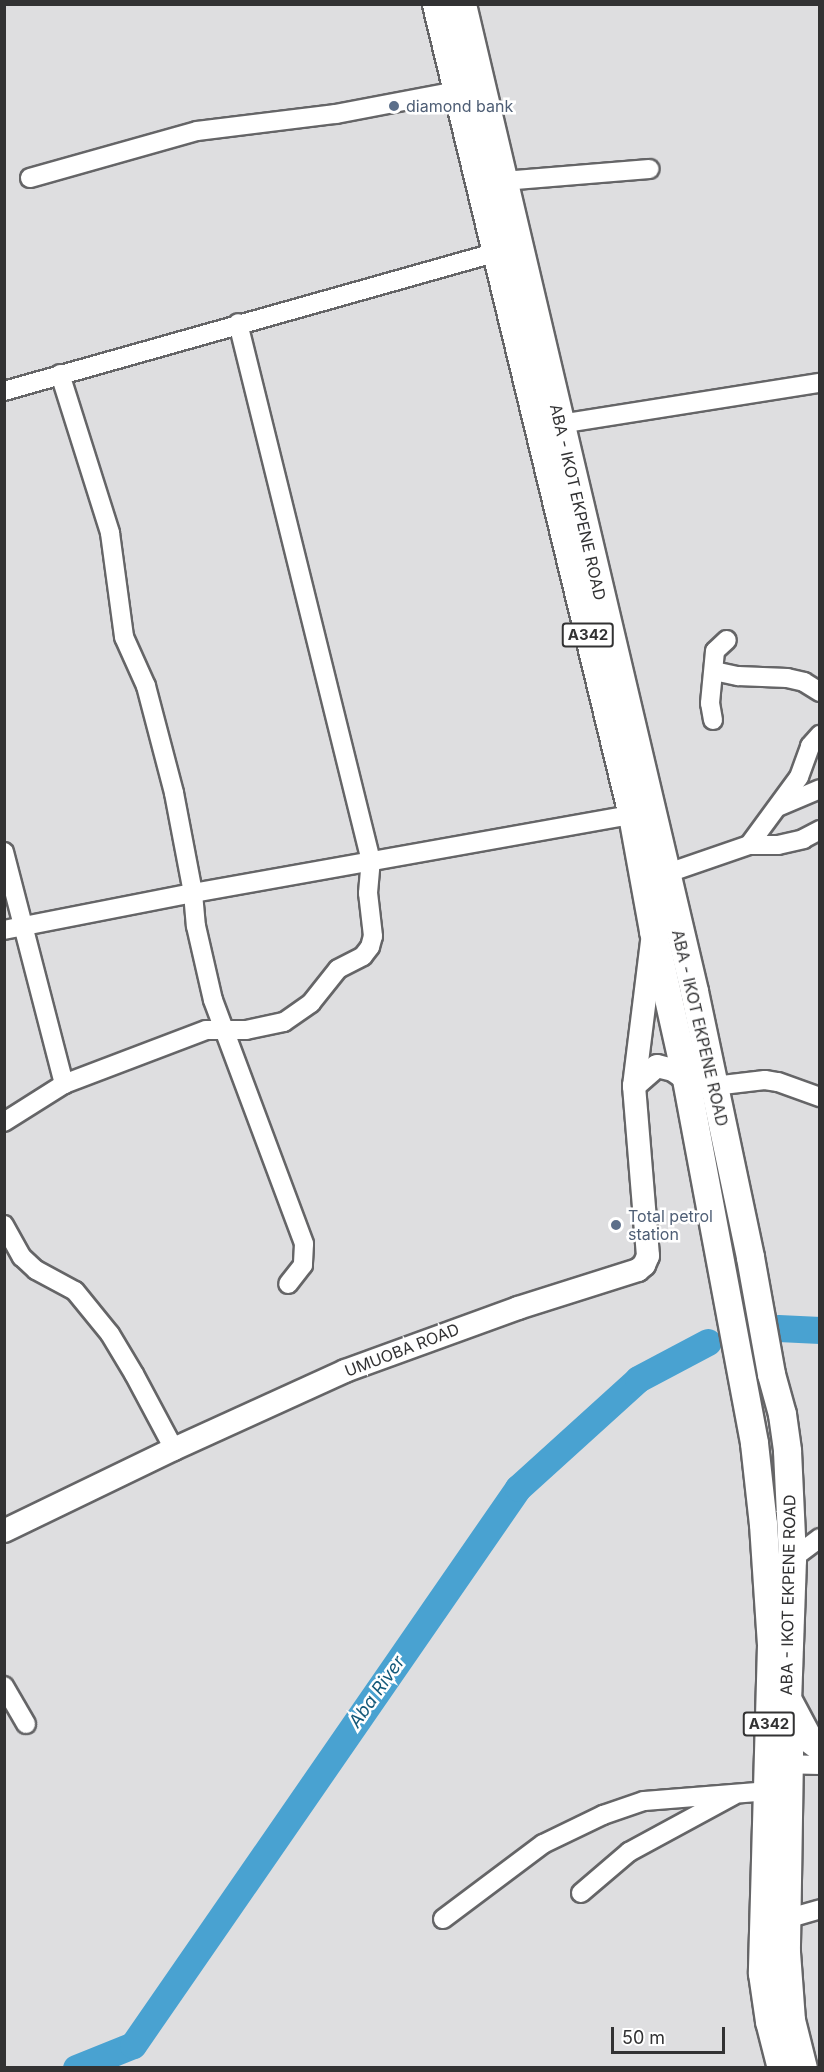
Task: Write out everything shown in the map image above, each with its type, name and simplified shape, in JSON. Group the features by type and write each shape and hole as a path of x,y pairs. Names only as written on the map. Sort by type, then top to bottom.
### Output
{"highway":[{"name":"ABA - IKOT EKPENE ROAD","path":"436,4 494,253 632,815 653,931 686,1079 740,1380 754,1443 763,1524 771,1645 791,2020 803,2067"},
{"name":"ABA - IKOT EKPENE ROAD","path":"462,4 714,1086 750,1257 771,1374 782,1414 787,1451 792,1559 787,1699 778,1758 767,1791 762,1982 781,2067"},
{"path":"787,1699 808,1738 819,1746"}],"main road":[{"name":"UMUOBA ROAD","path":"4,1532 174,1449 345,1371 518,1308 638,1270 644,1265 648,1256 634,1086 653,931"},
{"path":"634,1086 657,1066 673,1070 686,1079"}],"street":[{"path":"30,178 197,130 336,114 457,91"},
{"path":"503,182 650,169"},
{"path":"4,391 494,253"},
{"path":"4,1122 64,1084 206,1030 224,1032 267,1028 284,1022 311,1003 338,969 363,956 370,947 373,936 368,893 370,861 238,324"},
{"path":"60,374 110,533 124,637 146,686 174,793 202,954 213,1000 304,1244 303,1265 288,1284"},
{"path":"560,424 819,383"},
{"path":"713,720 715,651 727,640"},
{"path":"713,679 738,675 786,678 804,682 819,692"},
{"path":"748,845 780,806 799,777 810,746 819,735"},
{"path":"780,806 819,789"},
{"path":"4,930 25,924 193,893 632,815"},
{"path":"665,874 748,845 778,845 803,839 819,830"},
{"path":"4,852 25,924 64,1084"},
{"path":"714,1086 765,1080 778,1082 819,1097"},
{"path":"4,1225 22,1257 36,1270 75,1291 110,1334 174,1449"},
{"path":"792,1559 819,1538"},
{"path":"4,1686 26,1724"},
{"path":"778,1758 819,1752"},
{"path":"778,1758 819,1765"},
{"path":"443,1918 543,1844 603,1815 644,1801 767,1791"},
{"path":"581,1893 629,1852 736,1794"},
{"path":"786,1919 819,1910"}],"waterway":[{"name":"Aba River","path":"778,1328 820,1330"},
{"name":"Aba River","path":"76,2068 133,2045 518,1488 638,1379 708,1342"}],"place":[{"name":"diamond bank","path":"394,106"},
{"name":"Total petrol station","path":"616,1225"}]}
